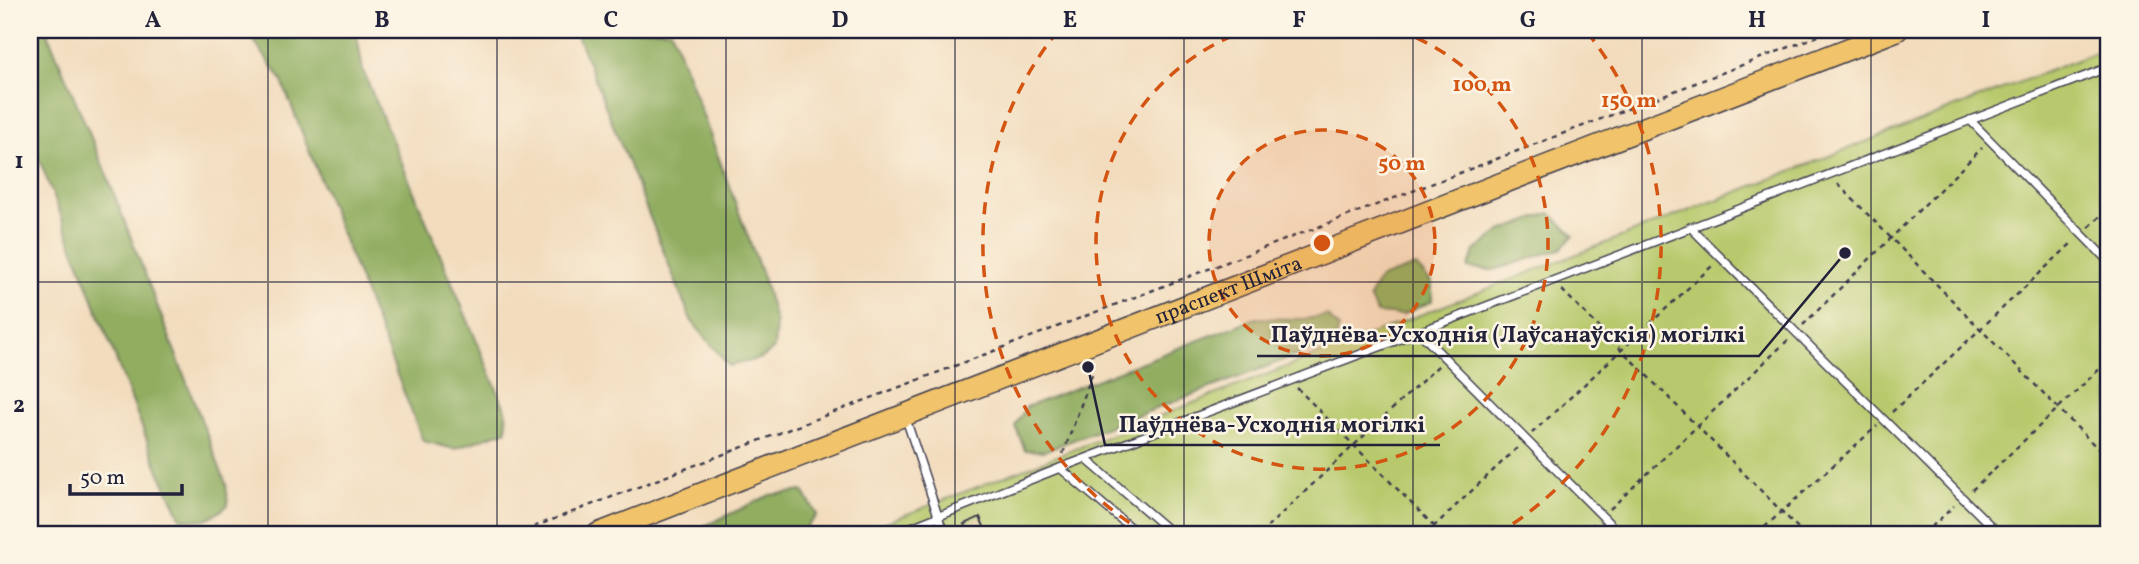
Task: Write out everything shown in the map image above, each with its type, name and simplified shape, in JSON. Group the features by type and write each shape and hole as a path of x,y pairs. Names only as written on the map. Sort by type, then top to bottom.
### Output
{"main road":[{"name":"праспект Шміта","path":"598,534 1897,30"}],"lane":[{"path":"894,534 2109,67"},
{"path":"1970,120 2109,262"},
{"path":"1690,227 1999,534"},
{"path":"1419,331 1620,534"},
{"path":"904,415 944,534"},
{"path":"1086,459 1173,534"},
{"path":"1060,468 1138,534"}],"path":[{"path":"515,534 1834,30"},
{"path":"1829,174 2109,460"},
{"path":"1758,534 1884,420 2109,208"},
{"path":"1426,534 1721,258"},
{"path":"1552,280 1804,534"},
{"path":"1260,534 1447,358"},
{"path":"1924,534 2109,360"},
{"path":"1060,468 1062,455 1093,372"},
{"path":"1290,381 1442,534"},
{"path":"2091,534 2109,516"}],"green space":[{"path":"30,30 46,30 106,173 226,484 228,505 206,519 181,518 159,471 30,135"},
{"path":"236,30 356,30 363,71 506,411 507,430 454,449 423,441 281,79 254,41"},
{"path":"575,30 671,30 763,277 776,324 774,349 762,358 729,366 691,320"},
{"path":"2109,49 2109,534 856,534 2100,51"},
{"path":"1550,213 1574,235 1561,249 1494,270 1468,268 1475,251 1501,231"},
{"path":"1416,266 1432,283 1432,301 1402,315 1377,313 1369,297 1380,278"},
{"path":"1327,316 1339,328 1334,341 1044,451 1025,450 1015,426 1026,407 1256,318 1302,319"},
{"path":"803,491 817,515 801,534 688,534 770,495"}],"building":[{"path":"980,517 985,529 968,534 964,524"}],"place":[{"name":"Паўднёва-Усходнія (Лаўсанаўскія) могілкі","path":"1845,253"},
{"name":"Паўднёва-Усходнія могілкі","path":"1088,367"}]}
